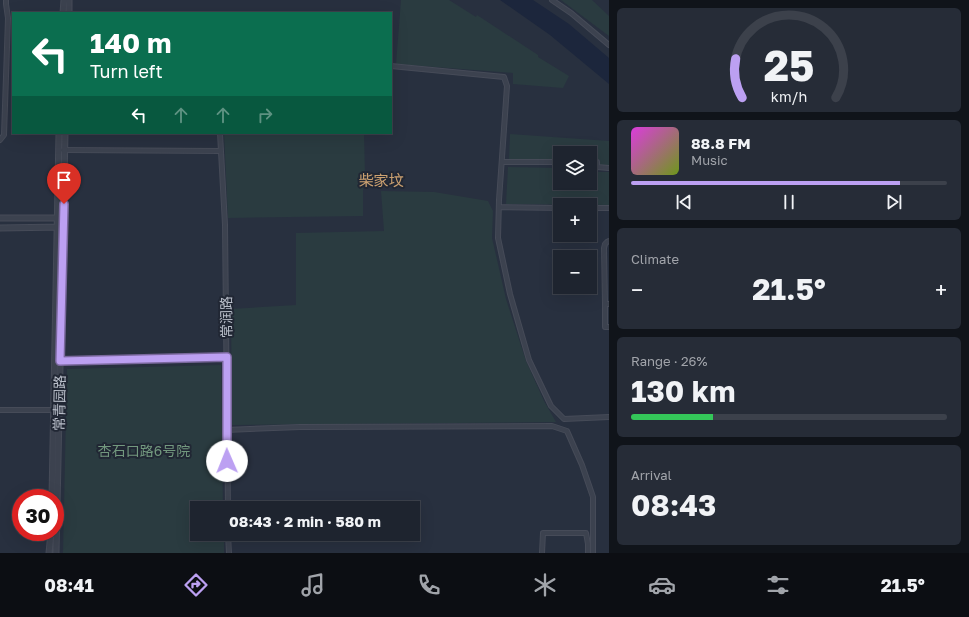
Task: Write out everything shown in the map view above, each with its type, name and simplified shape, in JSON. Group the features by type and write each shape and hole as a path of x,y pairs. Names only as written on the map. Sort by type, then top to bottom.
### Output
{"street":[{"path":"0,140 4,135 8,18 6,0"},
{"path":"63,12 64,0"},
{"path":"69,0 69,12"},
{"path":"552,0 609,45"},
{"path":"392,66 504,77 508,86 498,238 510,294 530,360 551,406 564,418 609,418"},
{"name":"常青园路","path":"56,553 60,361 59,134"},
{"name":"常青园路","path":"60,218 65,134"},
{"name":"常润路","path":"220,134 225,225 228,501"},
{"path":"59,150 220,151"},
{"path":"502,162 553,162"},
{"path":"597,167 609,168"},
{"path":"499,208 553,208"},
{"path":"597,208 609,208"},
{"path":"0,218 60,218"},
{"path":"0,228 60,227"},
{"name":"常青园路","path":"52,489 60,227"},
{"path":"609,242 605,244 604,248 607,304 605,327 609,327"},
{"path":"60,361 227,357"},
{"path":"0,410 54,410"},
{"path":"561,429 564,418"},
{"path":"226,430 300,427 537,426 552,426 567,430 593,497 593,553"},
{"path":"542,553 543,533 586,533 587,536 593,536"},
{"path":"587,536 588,553"},
{"path":"50,553 51,541"},
{"path":"228,541 229,553"}],"green space":[{"path":"401,0 449,0 476,17 477,15 538,55 538,57 569,76 563,88 513,84 513,73 396,64"},
{"path":"561,0 592,0 609,16 609,36"},
{"path":"224,134 364,134 365,175 363,191 363,216 228,218"},
{"path":"510,134 609,141 609,166 600,166 600,160 597,160 597,146 553,146 553,160 509,159"},
{"path":"508,167 553,168 553,190 597,190 597,172 609,172 609,205 597,205 597,198 553,198 553,204 506,204"},
{"path":"381,191 434,192 488,201 493,211 492,238 506,299 526,361 544,401 556,422 232,425 231,309 296,305 296,233 384,231"},
{"name":"杏石口路6号院","path":"221,365 223,501 190,501 190,541 224,541 224,553 63,553 67,369"}],"water":[{"path":"500,0 533,0 569,24 609,58 609,84 550,35"}],"district":[{"name":"柴家坟","path":"381,180"}],"route":[{"path":"64,204 60,361 227,357 227,461"}]}
